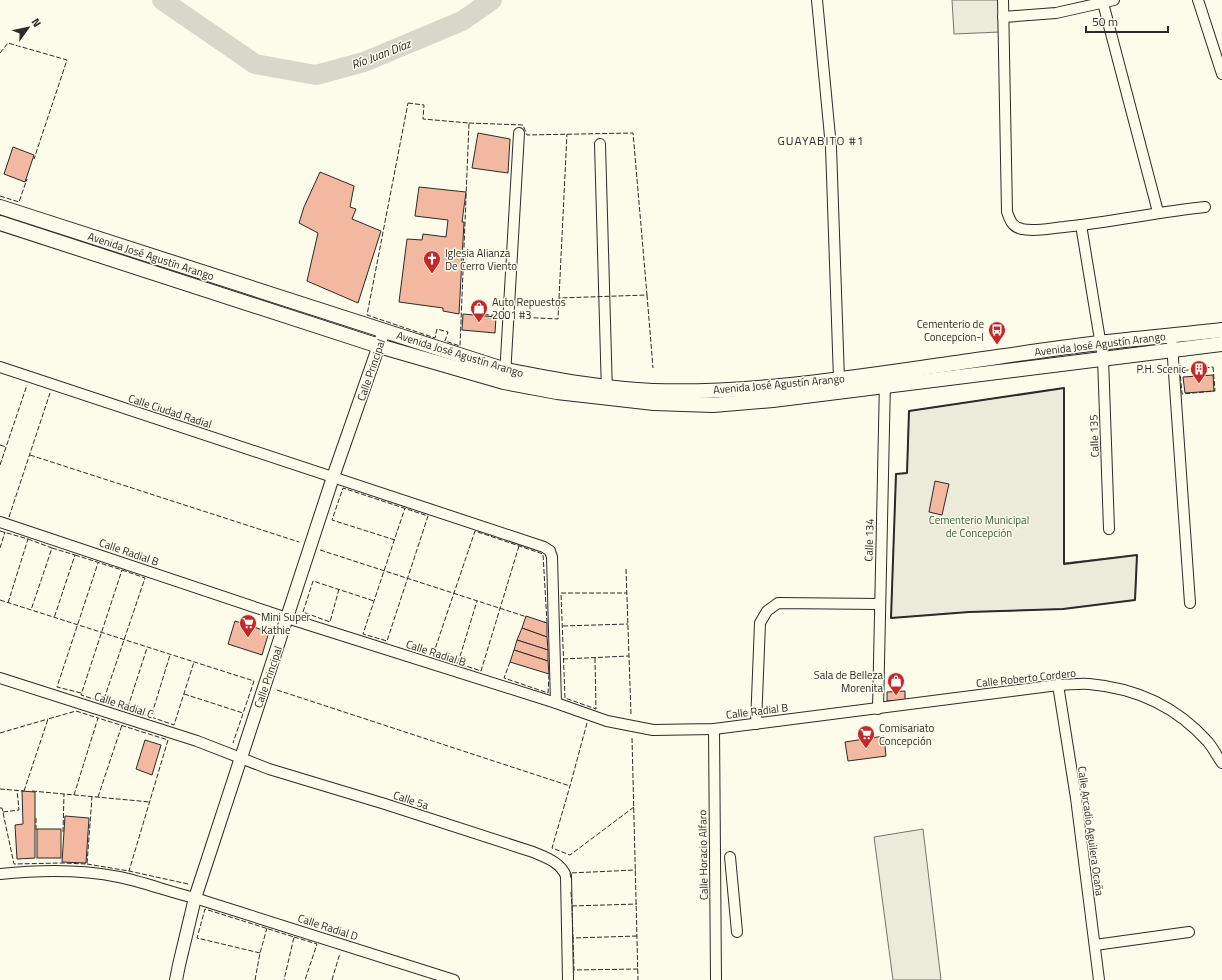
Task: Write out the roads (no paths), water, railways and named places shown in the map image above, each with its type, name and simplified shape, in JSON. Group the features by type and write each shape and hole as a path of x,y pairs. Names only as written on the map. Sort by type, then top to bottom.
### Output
{"main road":[{"name":"Avenida José Agustín Arango","path":"0,207 384,331 505,376"},
{"name":"Avenida José Agustín Arango","path":"0,223 379,346 505,376 560,381 654,404 713,405 773,400 1222,344"},
{"name":"Avenida José Agustín Arango","path":"607,392 713,391 771,387 886,373 1100,343 1222,330"}],"street":[{"path":"817,0 831,147 839,379"},
{"path":"1003,0 1007,212 1011,223 1020,229 1032,230 1081,225 1158,212 1204,207"},
{"path":"1003,17 1056,13 1114,0"},
{"path":"1198,0 1222,74"},
{"path":"1103,3 1158,212"},
{"path":"505,376 519,133"},
{"path":"600,144 607,392"},
{"name":"Calle 135","path":"1081,225 1103,358 1109,529"},
{"name":"Calle Principal","path":"176,980 195,898 333,477 384,331"},
{"path":"1172,336 1190,604"},
{"name":"Calle Ciudad Radial","path":"0,367 544,546 550,550 552,557 556,704"},
{"name":"Calle 134","path":"878,709 884,387 886,373"},
{"name":"Calle Radial B","path":"0,522 288,618 607,721 653,730 714,729 878,709"},
{"path":"756,724 760,623 767,611 778,603 879,604"},
{"name":"Calle Radial C","path":"0,678 197,741 241,757"},
{"name":"Calle Roberto Cordero","path":"878,709 1058,685 1088,684 1119,688 1147,697 1178,714 1208,742 1222,763"},
{"name":"Calle Arcadio Aguilera Ocaña","path":"1058,685 1076,798 1099,980"},
{"name":"Calle Horacio Alfaro","path":"714,729 716,980"},
{"name":"Calle 5a","path":"241,757 269,769 385,804 533,852 553,861 560,866 566,876 568,980"},
{"path":"730,857 730,870 737,932"},
{"path":"716,871 730,870"},
{"name":"Calle Radial D","path":"0,874 23,872 72,872 104,874 120,877 195,898 454,980"},
{"path":"1095,945 1189,932"}],"waterway":[{"name":"Río Juan Díaz","path":"162,0 255,64 316,75 364,62 462,21 492,0"}],"place":[{"name":"Iglesia Alianza De Cerro Viento","path":"432,274"},
{"name":"Auto Repuestos 2001 #3","path":"479,323"},
{"name":"Cementerio de Concepcion-I","path":"997,345"},
{"name":"P.H. Scenic","path":"1199,384"},
{"name":"Mini Super Kathie","path":"248,638"},
{"name":"Sala de Belleza Morenita","path":"896,696"},
{"name":"Comisariato Concepción","path":"866,749"}],"district":[{"name":"GUAYABITO #1","path":"821,140"}],"park label":[{"name":"Cementerio Municipal de Concepción","path":"979,526"}]}
